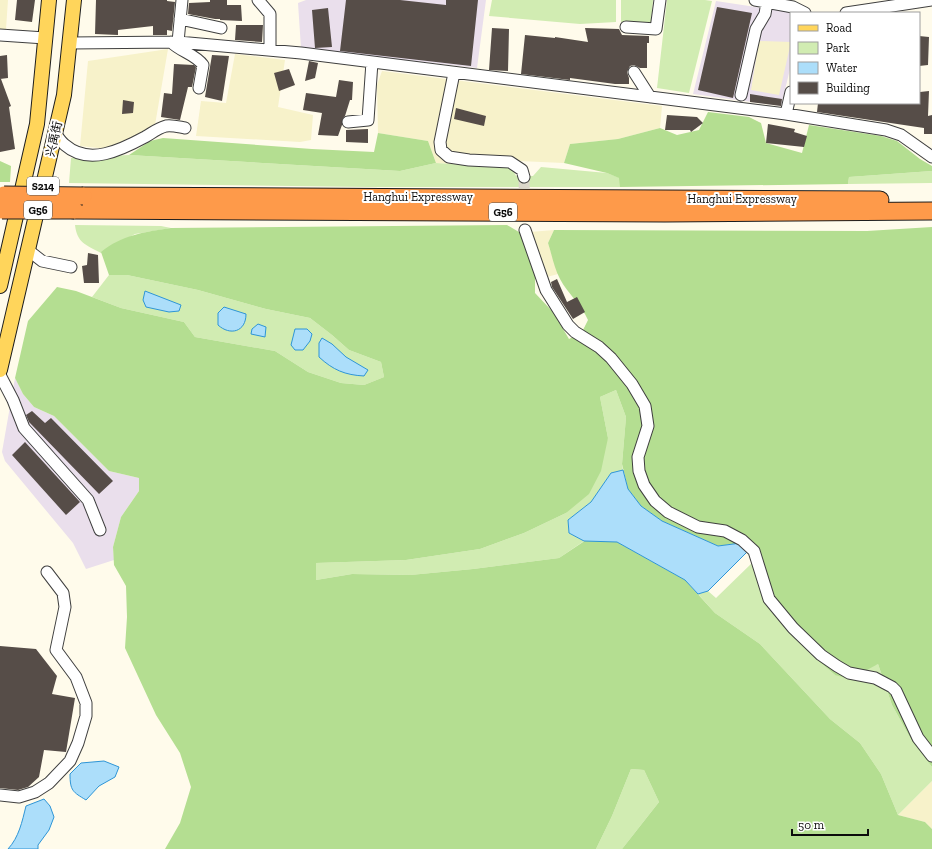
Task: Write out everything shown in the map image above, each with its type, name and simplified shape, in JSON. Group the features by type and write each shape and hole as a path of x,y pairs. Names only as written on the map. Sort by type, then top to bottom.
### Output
{"highway":[{"name":"Hanghui Expressway","path":"2,202 83,196 932,200"},
{"name":"Hanghui Expressway","path":"2,202 74,210 649,213 932,211"}],"main road":[{"name":"兴禹街","path":"0,286 36,124 49,0"},
{"name":"兴禹街","path":"0,370 64,95 74,0"}],"street":[{"path":"182,0 180,19 174,42 177,48 199,59 203,65 199,88"},
{"path":"258,0 270,14 270,50"},
{"path":"626,27 656,29 660,0"},
{"path":"755,0 793,7 803,12"},
{"path":"860,12 904,9 932,0"},
{"path":"741,96 756,29 765,14 767,2"},
{"path":"180,19 221,28"},
{"path":"0,35 45,38"},
{"path":"70,43 174,42 270,50 786,114 886,130 901,135 929,157 932,157"},
{"path":"348,122 368,120 372,62"},
{"path":"634,72 650,97"},
{"path":"454,73 440,142 441,150 449,157 469,160 510,162 522,170 524,177"},
{"path":"786,114 790,96"},
{"path":"55,133 65,145 75,151 89,155 101,155 118,151 159,128 168,126 185,128"},
{"path":"525,230 546,290 568,325 575,332 599,347 611,358 632,384 645,406 648,426 638,457 639,471 644,485 655,501 668,512 698,527 725,532 742,540 754,551 769,599 793,628 821,655 836,666 849,673 876,678 892,687 896,691 918,738 932,756"},
{"path":"28,250 42,261 70,267"},
{"path":"0,375 24,428 88,500 100,530"},
{"path":"0,795 19,797 35,792 49,783 70,761 86,716 86,703 76,677 56,650 65,607 63,593 47,572"}],"shaded area":[{"path":"0,0 8,0 6,29 0,29"},
{"path":"306,0 486,0 477,68 301,48 298,3"},
{"path":"716,1 790,12 790,69 781,106 693,94"},
{"path":"759,41 790,42 779,95 751,90"},
{"path":"168,49 155,125 124,143 108,149 80,146 88,61"},
{"path":"235,54 285,60 278,107 313,115 311,140 300,142 196,136 201,101 226,103"},
{"path":"382,71 662,106 660,128 618,139 570,144 564,163 519,161 512,168 436,163 428,141 378,133 377,85"},
{"path":"554,230 548,243 558,274 547,277 530,232"},
{"path":"15,378 23,394 34,407 54,416 109,471 139,478 139,491 121,517 113,547 114,560 86,569 73,543 5,461 2,452"},
{"path":"932,781 932,829 925,822 898,815"}],"green space":[{"path":"492,0 616,0 616,22 580,24 489,16"},
{"path":"621,0 653,0 651,23 621,22"},
{"path":"667,0 712,1 689,93 657,88"},
{"path":"708,112 749,117 761,123 766,143 802,153 809,125 881,136 897,141 920,159 932,166 932,171 849,177 848,184 620,187 619,178 607,173 564,163 570,144 618,139 660,128 677,135 699,130"},
{"path":"378,133 428,141 436,163 400,171 129,155 150,141 163,138 374,152"},
{"path":"129,155 400,171 436,163 512,168 516,176 533,176 541,167 607,173 620,178 620,187 369,187 69,183 71,158"},
{"path":"0,161 11,166 10,182 0,182"},
{"path":"932,171 932,183 848,184 849,177"},
{"path":"75,225 161,226 171,228 135,234 101,253 80,240"},
{"path":"507,225 524,235 535,271 535,293 553,312 569,339 582,332 588,320 582,309 563,284 556,270 548,243 554,230 867,231 932,227 932,767 913,743 892,705 878,664 850,679 835,675 816,659 792,631 764,579 741,543 718,546 662,521 641,506 628,489 622,464 626,417 616,390 600,397 608,438 601,471 589,494 566,513 524,533 480,549 406,560 316,563 316,580 352,574 410,575 473,569 559,558 586,540 617,542 685,580 715,613 760,644 830,719 860,743 881,774 898,815 925,822 932,829 932,849 622,849 659,802 644,770 631,769 612,816 596,849 165,849 180,823 191,787 180,753 156,715 125,648 127,617 126,586 114,565 113,547 121,517 139,491 139,478 109,471 54,416 34,407 23,394 15,378 28,321 57,287 76,291 121,308 184,322 195,337 275,351 308,372 341,383 364,385 384,377 381,362 349,350 310,318 266,309 198,290 127,275 109,275 101,252 125,238 171,228"},
{"path":"109,275 127,275 198,290 266,309 310,318 349,350 381,362 384,377 364,385 341,383 308,372 275,351 195,337 184,322 121,308 92,297"},
{"path":"616,390 626,417 622,464 623,470 611,473 591,502 568,520 569,533 584,541 559,558 410,575 352,574 316,580 315,563 406,560 480,549 524,533 566,513 608,438 600,397"},
{"path":"753,562 792,631 816,659 835,675 878,664 892,705 913,743 932,767 932,781 898,815 881,774 860,743 830,719 760,644 715,613 698,594 708,591 716,598"},
{"path":"631,769 644,770 659,802 622,849 596,849 612,816"}],"water":[{"path":"145,291 181,305 179,311 169,312 146,307 143,300"},
{"path":"224,307 246,314 243,325 240,328 232,331 218,325 218,313"},
{"path":"258,324 266,327 265,337 251,334 252,329"},
{"path":"295,329 307,329 312,334 310,341 303,350 295,350 291,345"},
{"path":"322,338 332,344 346,357 368,370 364,376 340,371 319,357 319,343"},
{"path":"623,470 628,489 641,506 662,521 718,546 741,543 747,552 708,591 698,594 685,580 617,542 584,541 569,533 568,520 591,502 611,473"},
{"path":"104,761 119,767 115,777 99,786 86,800 73,790 70,774 81,763"},
{"path":"44,799 50,806 54,817 49,830 38,845 38,849 8,849 17,834 26,806"}],"building":[{"path":"17,0 35,0 32,22 15,20"},
{"path":"96,0 167,0 175,2 172,31 167,30 167,35 153,35 153,26 118,30 118,35 95,34"},
{"path":"210,0 227,0 227,5 241,5 242,21 220,20 188,14 189,3 210,2"},
{"path":"346,0 400,0 446,5 446,0 478,0 471,66 340,51"},
{"path":"717,7 752,13 733,98 698,90"},
{"path":"328,8 332,47 315,48 312,10"},
{"path":"236,25 263,25 262,42 235,40"},
{"path":"492,28 509,29 508,71 489,70"},
{"path":"585,28 619,29 622,35 649,36 649,43 647,43 647,68 640,68 634,65 630,66 627,72 629,84 615,84 570,78 570,80 521,74 525,35 555,37 588,42"},
{"path":"920,36 929,37 928,65 920,66"},
{"path":"7,55 8,78 0,79 0,56"},
{"path":"212,55 229,56 222,101 205,97"},
{"path":"309,61 318,63 315,78 305,81"},
{"path":"174,64 194,65 196,67 192,87 188,87 180,120 161,117 164,93 172,94"},
{"path":"289,69 295,85 279,91 274,73"},
{"path":"0,79 11,106 9,107 15,149 0,152"},
{"path":"339,80 353,82 352,100 350,100 345,116 342,120 342,125 338,136 318,135 322,113 303,110 306,93 336,97"},
{"path":"929,91 928,116 932,115 932,134 924,134 924,128 817,112 818,104 920,104 920,92"},
{"path":"750,94 782,99 781,106 750,102"},
{"path":"123,100 134,102 133,113 122,114"},
{"path":"456,108 486,116 484,126 454,119"},
{"path":"667,115 697,117 703,123 691,132 690,130 665,130"},
{"path":"768,124 795,129 794,132 807,136 804,147 766,143"},
{"path":"368,129 368,143 346,142 346,130"},
{"path":"88,253 98,255 99,283 84,283 82,266 87,265"},
{"path":"557,279 567,302 577,297 585,312 573,319 552,287 551,282"},
{"path":"32,411 45,423 51,418 113,481 99,494 29,422 26,415"},
{"path":"25,442 80,502 66,515 12,455"},
{"path":"0,646 36,649 57,676 52,694 75,698 66,752 44,750 39,777 28,787 18,790 0,788"}],"tunnel":[{"path":"524,177 525,230"}]}
